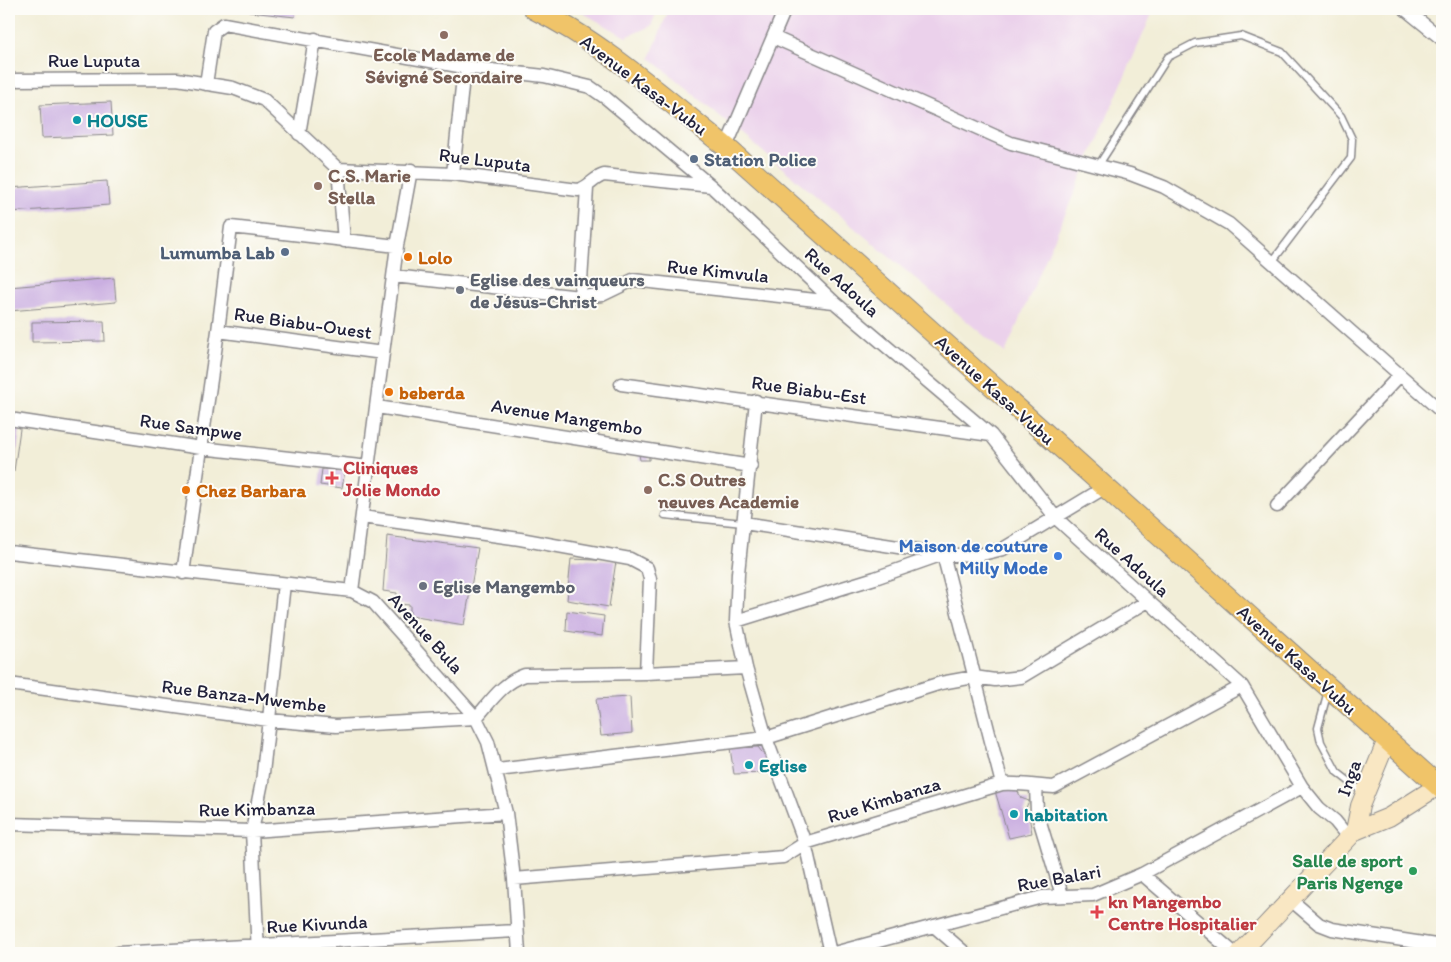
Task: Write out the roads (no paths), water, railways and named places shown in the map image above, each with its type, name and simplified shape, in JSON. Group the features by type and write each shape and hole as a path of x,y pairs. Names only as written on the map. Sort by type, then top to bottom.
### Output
{"main road":[{"name":"Avenue Kasa-Vubu","path":"534,9 569,29 620,64 726,147 1104,488 1440,787"}],"street":[{"path":"726,147 785,9"},
{"path":"1405,9 1442,39"},
{"name":"Rue Adoula","path":"206,84 214,31 218,26 224,24 464,67 544,76 590,87 606,98 710,186 834,302 991,435 1056,518 1242,686 1302,787 1319,808 1351,834"},
{"path":"773,37 1011,143 1130,174 1164,187 1229,224 1442,412"},
{"path":"299,134 314,39"},
{"path":"453,174 464,67"},
{"name":"Rue Luputa","path":"9,80 177,79 232,88 264,100 338,169 411,170 578,190 587,188"},
{"path":"338,169 344,241"},
{"path":"352,591 394,276 396,246 411,170"},
{"path":"580,297 587,188 596,177 604,175 710,186"},
{"path":"183,574 231,227 396,246"},
{"name":"Rue Kimvula","path":"394,276 580,297 602,295 632,280 834,302"},
{"name":"Rue Biabu-Ouest","path":"218,331 383,353"},
{"path":"1277,506 1400,375"},
{"name":"Rue Biabu-Est","path":"621,384 756,401 991,435"},
{"path":"756,401 751,466 738,573 736,621 746,668 766,738 805,843 832,953"},
{"name":"Avenue Mangembo","path":"377,407 751,466"},
{"name":"Rue Sampwe","path":"9,419 201,448 369,467"},
{"path":"744,523 943,554 974,556 1003,549 1104,488"},
{"path":"362,517 520,538 630,559 647,568 650,579 646,673"},
{"name":"Avenue Bula","path":"9,552 183,574 352,591 373,602 476,718 488,742 497,770 506,813 514,879 519,953"},
{"path":"736,621 875,578 943,554"},
{"path":"943,554 1002,784"},
{"path":"258,950 252,831 262,782 284,584"},
{"path":"497,770 766,738 941,683 974,677 995,680 1021,677 1148,601"},
{"path":"476,718 504,686 514,679 525,675 646,673 746,668"},
{"name":"Rue Banza-Mwembe","path":"9,684 269,720 336,726 476,718"},
{"name":"Rue Kimbanza","path":"514,879 783,857 805,843 1002,784 1024,783 1054,787 1242,686"},
{"name":"Inga","path":"1240,953 1351,834 1387,740"},
{"path":"1036,786 1037,812 1062,895"},
{"name":"Rue Balari","path":"832,953 1042,897 1093,894 1142,874 1302,787"},
{"name":"Inga","path":"1351,834 1389,817 1440,787"},
{"name":"Rue Kimbanza","path":"9,824 252,831 506,813"},
{"path":"1142,874 1234,953"},
{"path":"1291,900 1318,924 1332,929 1442,946"},
{"path":"934,926 965,953"},
{"name":"Rue Kivunda","path":"118,953 258,950 517,931"}],"lane":[{"path":"1098,166 1168,57 1195,43 1241,36 1282,52 1341,116 1352,138 1351,158 1272,262"},
{"path":"665,515 744,523"},
{"path":"1329,688 1318,728 1321,742 1337,772 1365,794"}],"waterway":[{"path":"1395,9 1404,15"}],"place":[{"name":"Ecole Madame de Sévigné Secondaire","path":"444,35"},
{"name":"HOUSE","path":"77,120"},
{"name":"Station Police","path":"694,159"},
{"name":"C.S. Marie Stella","path":"318,186"},
{"name":"Lumumba Lab","path":"285,252"},
{"name":"Lolo","path":"408,257"},
{"name":"Eglise des vainqueurs de Jésus-Christ","path":"460,290"},
{"name":"beberda","path":"389,392"},
{"name":"Cliniques Jolie Mondo","path":"332,478"},
{"name":"Chez Barbara","path":"186,490"},
{"name":"C.S Outres neuves Academie","path":"648,490"},
{"name":"Maison de couture Milly Mode","path":"1058,556"},
{"name":"Eglise Mangembo","path":"423,586"},
{"name":"Eglise","path":"749,765"},
{"name":"habitation","path":"1014,814"},
{"name":"Salle de sport Paris Ngenge","path":"1413,871"},
{"name":"kn Mangembo Centre Hospitalier","path":"1097,912"}]}
